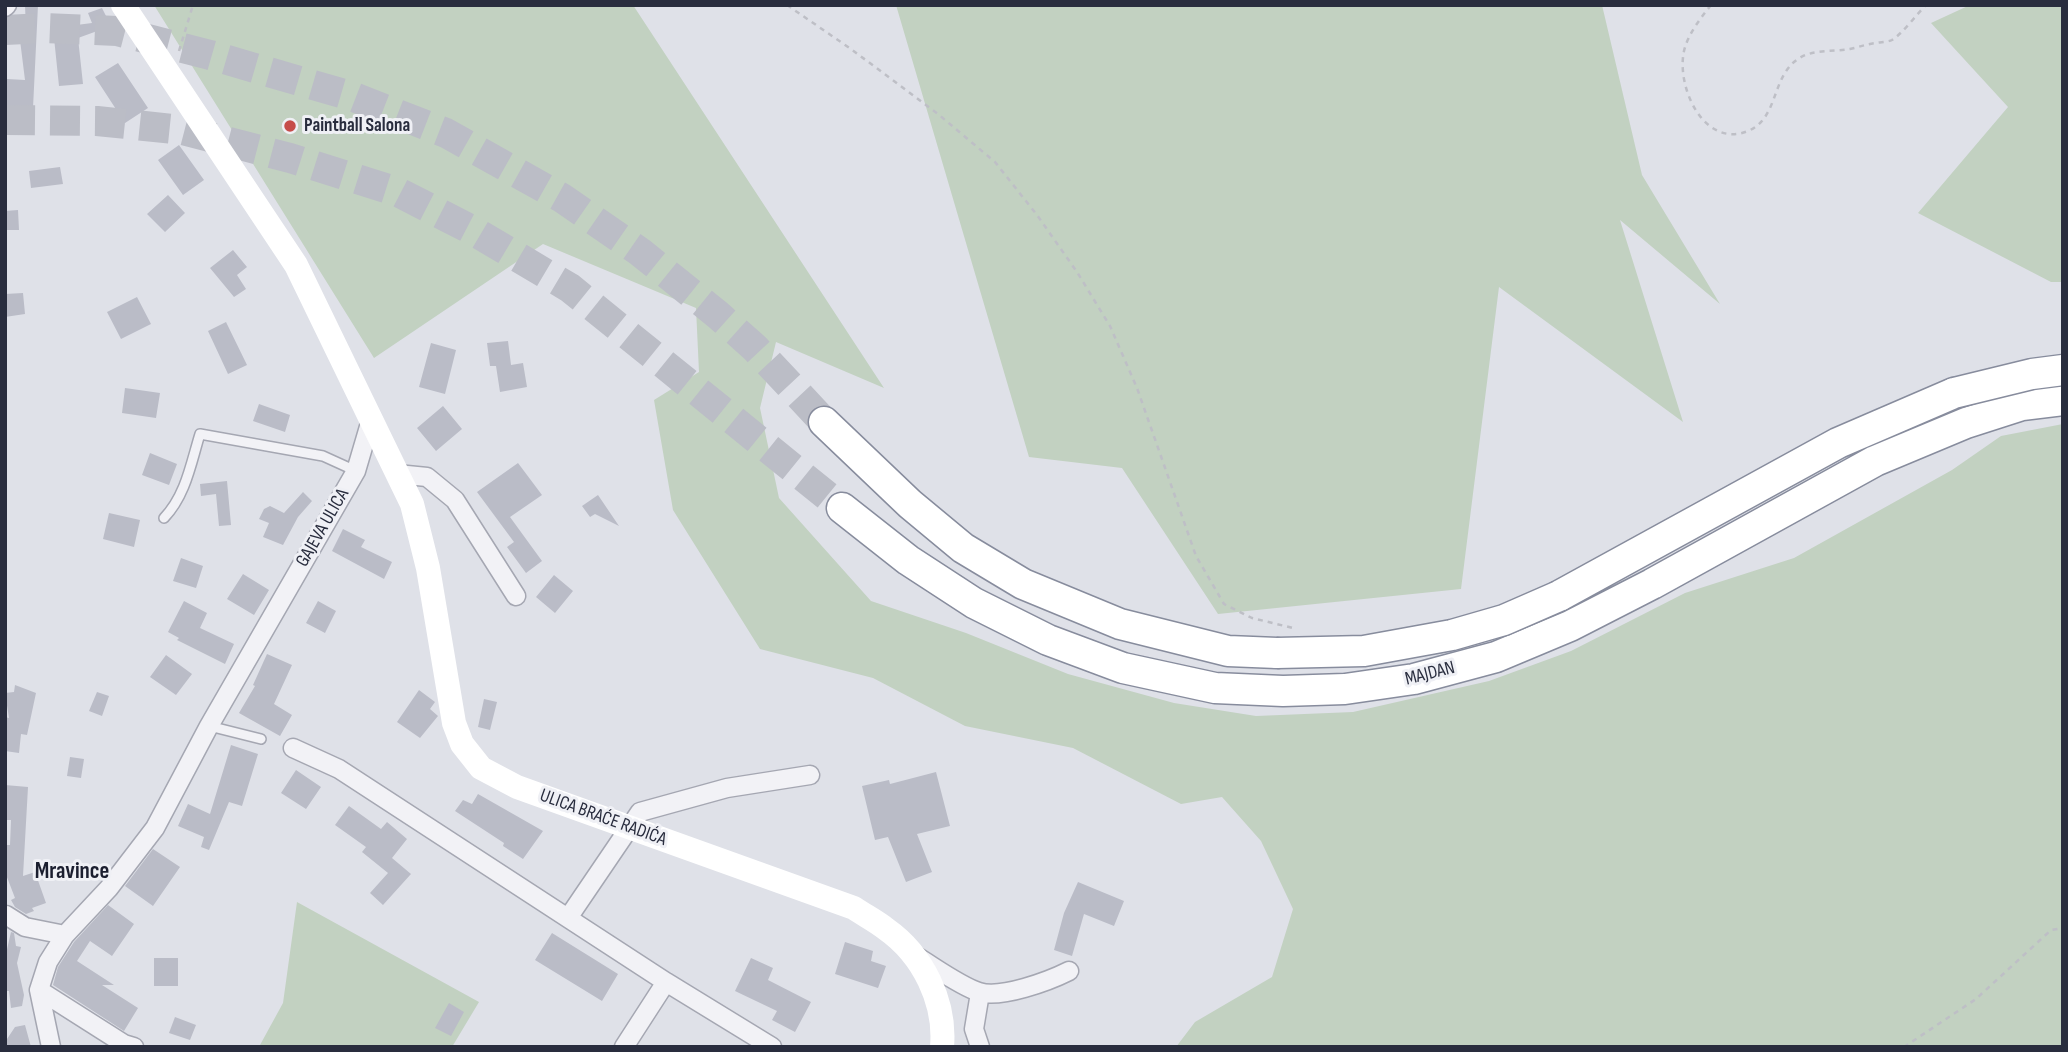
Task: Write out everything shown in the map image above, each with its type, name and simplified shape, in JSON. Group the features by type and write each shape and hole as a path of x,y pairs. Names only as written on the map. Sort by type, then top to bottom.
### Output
{"highway":[{"name":"MAJDAN","path":"824,422 910,504 963,548 1023,584 1120,624 1228,651 1364,651 1452,635 1504,620 1559,596 1838,443 1954,393 2032,374 2063,370"},
{"name":"MAJDAN","path":"842,508 908,560 974,603 1048,640 1124,668 1215,688 1283,691 1345,689 1414,679 1496,657 1570,626 1652,584 1875,461 1966,423 2022,405 2063,400"}],"main road":[{"path":"123,5 296,265 371,420"},
{"name":"ULICA BRAĆE RADIĆA","path":"371,420 412,504 428,568 454,723 462,744 481,768 517,788 853,908 888,930 913,954 934,989 944,1027 942,1047"}],"street":[{"name":"GAJEVA ULICA","path":"39,990 48,962 65,935 109,888 155,828 209,726 356,471 371,420"},
{"path":"397,474 427,477 455,500 516,596"},
{"path":"293,748 339,769 666,982 772,1047"},
{"path":"568,918 640,811 727,788 810,775"},
{"path":"5,915 25,927 43,933 65,935"},
{"path":"913,954 980,993 1013,991 1069,971"},
{"path":"624,1047 666,982"},
{"path":"39,990 51,1047"},
{"path":"39,990 124,1044 134,1047"},
{"path":"980,993 974,1029 980,1047"}],"lane":[{"path":"164,519 173,509 184,488 200,433 323,456 356,471"},
{"path":"209,726 261,739"}],"path":[{"path":"171,78 193,5"},
{"path":"787,5 851,49 995,162 1037,215 1077,272 1110,326 1137,388 1196,556 1224,604"},
{"path":"1711,5 1696,24 1684,51 1684,80 1694,109 1712,128 1730,136 1749,131 1768,115 1784,70 1800,57 1820,51 1849,49 1892,40 1926,5"},
{"path":"1904,1047 1976,999 2051,930 2063,928"}],"green space":[{"path":"154,5 633,5 884,388 776,342 760,408 779,498 871,601 966,633 1068,674 1174,703 1256,716 1353,712 1489,681 1571,651 1685,593 1794,558 1952,470 2001,436 2063,424 2063,1047 1176,1047 1195,1022 1272,977 1293,909 1261,841 1222,797 1181,804 1073,748 965,726 873,678 760,649 673,510 654,400 699,372 696,308 543,244 374,358"},
{"path":"896,5 1602,5 1642,175 1720,304 1620,220 1683,422 1499,287 1461,589 1218,614 1122,468 1029,457"},
{"path":"1970,5 2063,5 2063,282 2051,282 1918,213 2008,107 1931,23"},
{"path":"297,902 479,1002 452,1047 260,1045 283,1003"}],"building":[{"path":"25,5 38,5 33,108 5,106 7,79 25,80 19,32 26,31"},
{"path":"102,8 111,26 78,38 83,84 59,86 53,28 92,23 88,13"},
{"path":"118,63 148,108 125,123 95,77"},
{"path":"179,145 204,180 183,195 158,160"},
{"path":"60,167 63,184 31,188 29,171"},
{"path":"168,195 185,213 165,232 147,214"},
{"path":"18,210 19,230 5,230 5,211"},
{"path":"233,250 247,267 237,275 246,289 234,297 210,268"},
{"path":"23,293 25,314 5,317 5,294"},
{"path":"137,297 151,324 121,339 107,312"},
{"path":"226,322 247,365 228,374 208,331"},
{"path":"508,341 511,365 523,363 527,387 500,392 496,366 490,366 487,343"},
{"path":"431,343 456,350 445,394 419,387"},
{"path":"125,388 160,393 156,418 122,413"},
{"path":"259,404 290,415 285,432 253,421"},
{"path":"443,406 462,429 436,451 417,428"},
{"path":"150,453 177,464 169,485 142,475"},
{"path":"518,463 542,495 510,517 542,561 526,573 507,547 514,542 477,492"},
{"path":"227,481 231,525 219,526 216,494 201,496 200,484"},
{"path":"303,492 312,501 298,517 283,545 263,537 269,523 259,519 264,509 270,506 284,513"},
{"path":"598,495 619,526 595,514 590,517 582,506"},
{"path":"109,513 140,520 134,547 103,539"},
{"path":"343,529 365,540 361,547 392,562 384,579 332,551"},
{"path":"181,558 203,566 196,588 173,581"},
{"path":"243,574 269,590 254,615 227,599"},
{"path":"554,575 573,591 555,613 536,597"},
{"path":"184,601 207,613 200,628 234,644 225,664 177,640 179,638 168,632"},
{"path":"318,601 336,611 325,633 306,623"},
{"path":"267,654 292,665 274,704 292,715 280,736 239,713 255,686 253,685"},
{"path":"166,655 192,674 176,695 150,677"},
{"path":"15,685 36,693 27,735 21,734 19,753 5,751 5,717 9,718 5,693 14,692"},
{"path":"419,690 435,702 430,709 438,716 420,738 397,722"},
{"path":"97,692 109,696 102,716 89,711"},
{"path":"484,699 497,702 490,730 478,727"},
{"path":"231,745 258,754 242,806 229,802 209,850 201,847 204,837 178,826 188,804 210,814"},
{"path":"70,757 84,759 81,778 67,776"},
{"path":"296,770 321,787 306,809 281,793"},
{"path":"936,772 950,826 917,834 932,872 906,882 888,837 875,840 862,786 889,780 890,784"},
{"path":"5,785 28,787 23,876 35,872 46,903 32,908 34,911 26,914 15,907 11,900 15,898 5,872 5,845 10,845 11,820 5,820"},
{"path":"478,794 543,831 523,859 503,846 504,843 455,811 463,800 472,804"},
{"path":"349,806 381,829 387,822 407,839 392,858 411,874 383,905 370,893 388,873 362,852 366,847 335,825"},
{"path":"153,849 180,867 153,906 125,886"},
{"path":"1078,882 1124,901 1114,926 1084,914 1072,956 1054,950 1064,913"},
{"path":"108,905 134,924 112,956 90,941 77,961 114,985 102,985 138,1008 124,1031 53,985 58,967 74,942"},
{"path":"11,932 14,933 16,946 21,947 17,963 24,995 22,1006 11,1008 9,991 5,991 5,958"},
{"path":"552,933 618,974 602,1001 535,960"},
{"path":"845,942 873,951 871,961 886,966 878,988 835,974"},
{"path":"154,958 178,958 178,986 154,986"},
{"path":"751,958 773,968 768,980 811,1002 795,1032 772,1020 777,1011 735,991"},
{"path":"449,1003 464,1012 451,1036 435,1028"},
{"path":"175,1017 196,1025 190,1040 169,1033"},
{"path":"25,1025 31,1047 5,1047 5,1042 15,1027"}],"tunnel":[{"path":"5,30 45,28 117,31 351,96 446,133 562,198 640,252 755,348 824,422"},
{"path":"5,120 97,121 183,130 290,158 398,192 472,230 570,288 842,508"}],"place":[{"name":"Paintball Salona","path":"290,126"}],"district":[{"name":"Mravince","path":"72,872"}]}
